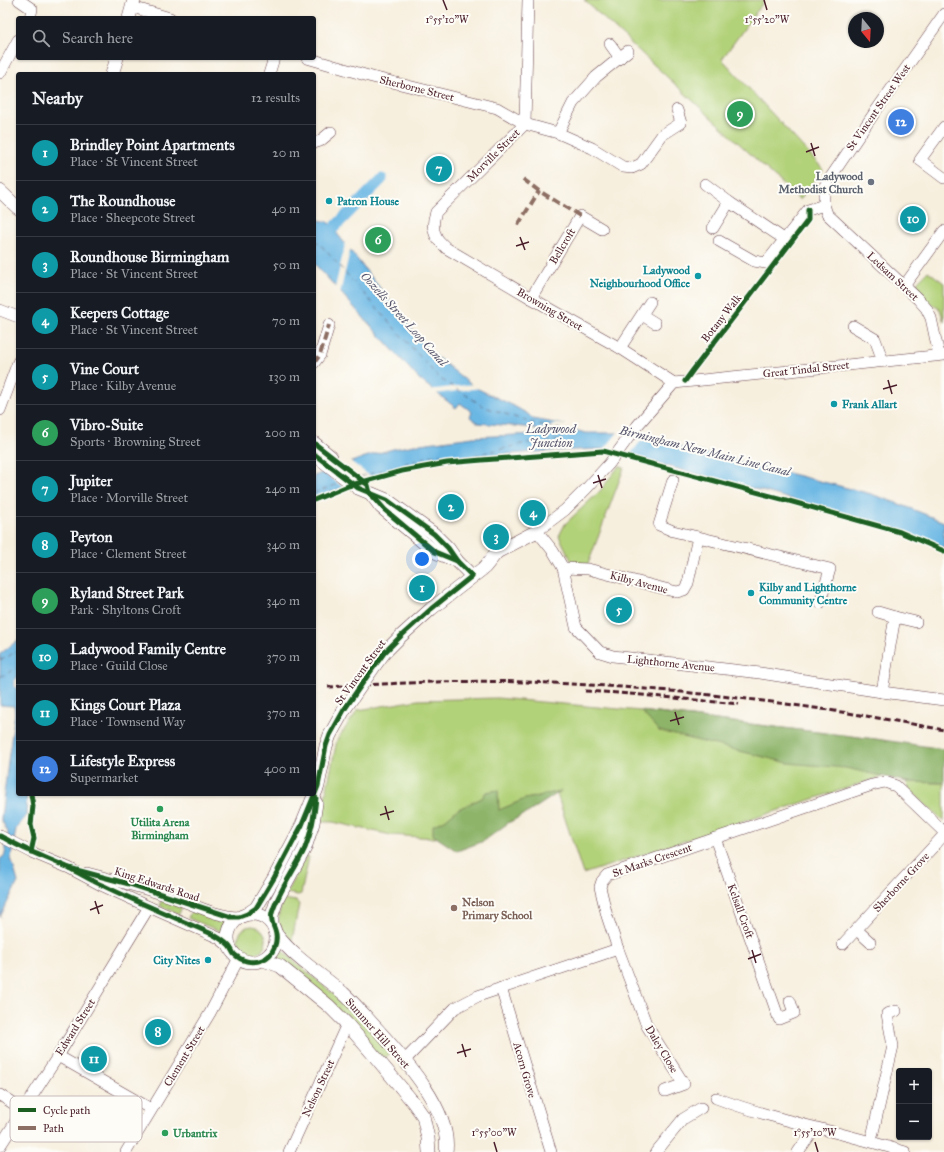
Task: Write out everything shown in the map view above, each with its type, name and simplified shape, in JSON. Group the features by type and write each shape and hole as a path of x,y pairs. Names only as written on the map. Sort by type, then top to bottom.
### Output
{"street":[{"path":"19,0 32,9 30,16"},
{"name":"Morville Street","path":"434,228 433,220 436,212 525,124 528,0"},
{"path":"132,8 162,16"},
{"name":"St Vincent Street West","path":"824,205 824,187 944,14"},
{"path":"0,73 16,44"},
{"path":"558,133 573,103 596,77 624,55 610,44"},
{"path":"112,72 116,60"},
{"path":"270,72 273,60"},
{"name":"Sherborne Street","path":"314,60 372,77 497,108 525,124 558,133 592,148 623,167 632,168 641,164 662,135 687,122 677,110"},
{"path":"944,126 920,160 944,178"},
{"path":"316,142 331,132"},
{"path":"705,184 784,239"},
{"path":"3,195 16,206"},
{"path":"713,228 729,202"},
{"path":"719,241 754,261 766,263 808,210 824,205"},
{"name":"Ledsam Street","path":"824,205 827,214 926,308 931,318 941,355"},
{"name":"Bellcroft","path":"531,298 580,216 602,229"},
{"name":"Browning Street","path":"434,228 437,239 446,248 620,348 674,383"},
{"path":"904,286 942,238"},
{"path":"620,348 650,302"},
{"path":"0,310 16,316"},
{"path":"642,315 655,323"},
{"path":"316,360 320,355 329,325"},
{"path":"853,326 875,339 883,361"},
{"name":"Great Tindal Street","path":"674,383 941,355"},
{"path":"0,410 16,367"},
{"name":"St Vincent Street","path":"274,929 272,915 277,900 305,848 313,823 318,786 326,746 330,735 344,710 375,665 384,653 401,636 431,609 485,567 497,552 537,531 565,510 587,488 612,459 674,383"},
{"path":"316,446 323,458 365,489 387,500 434,534 472,576"},
{"path":"673,480 659,525 673,531 830,569 820,603"},
{"name":"Lighthorne Avenue","path":"537,531 553,551 563,568 576,627 600,652 613,656 760,673 944,700"},
{"name":"Kilby Avenue","path":"563,568 588,569 677,592 684,590 688,583 698,537"},
{"path":"878,612 916,622"},
{"path":"882,692 895,617"},
{"name":"St Marks Crescent","path":"618,949 607,916 600,887 602,881 607,876 872,784 885,782 896,786 944,832"},
{"name":"St Vincent Street","path":"316,791 318,786"},
{"name":"St Vincent Street","path":"243,916 256,908 278,872 302,825 314,796"},
{"name":"Sherborne Grove","path":"843,944 944,835"},
{"name":"King Edwards Road","path":"0,836 31,852 70,868 149,907 219,938 230,947"},
{"name":"Kelsall Croft","path":"715,838 779,1019 794,1013 791,1000"},
{"name":"King Edwards Road","path":"70,868 132,885 215,913 231,917 243,916"},
{"name":"Edward Street","path":"32,1096 149,907"},
{"path":"253,914 261,915 266,918 274,929 276,943 273,951 263,960 248,962 239,958 232,952 228,940 228,933 232,925 243,916 253,914"},
{"name":"Summer Hill Street","path":"274,929 284,945 344,994 405,1060 427,1092 442,1120 445,1132 446,1152"},
{"path":"857,930 870,942"},
{"path":"405,1060 456,1008 478,996 618,949"},
{"name":"Daley Close","path":"618,949 647,1026 684,1084 665,1091"},
{"name":"Clement Street","path":"142,1124 210,1013 239,958"},
{"name":"Summer Hill Street","path":"263,960 280,966 329,1006 347,1024 405,1092 422,1116 428,1138 429,1152"},
{"name":"Acorn Grove","path":"501,988 550,1152"},
{"path":"871,1141 893,1046 887,1014 896,1011"},
{"name":"Nelson Street","path":"289,1152 347,1024"},
{"path":"58,1056 128,1096"},
{"path":"0,1095 10,1102"},
{"path":"716,1098 735,1106 815,1128 871,1141 905,1152"},
{"path":"142,1104 151,1109"},
{"path":"656,1152 683,1119 701,1108"},
{"path":"798,1152 815,1128"},
{"name":"Edward Street","path":"0,1146 10,1130"},
{"name":"Clement Street","path":"126,1152 132,1142"}],"green space":[{"path":"584,0 765,0 722,59 823,169 800,200"},
{"path":"928,271 944,283 944,322 940,309 914,295 918,281"},
{"path":"619,466 624,468 588,564 572,562 559,536 565,524 600,491"},
{"path":"497,698 641,711 882,740 893,773 583,874 557,794 435,838 391,835 333,822 320,822 337,740 358,710 418,700"},
{"path":"641,711 876,739 944,749 944,783 907,782 846,768 788,763 659,731"},
{"path":"907,782 944,783 944,822 908,788"},
{"path":"498,790 499,810 525,799 561,791 529,812 508,823 484,841 457,851 433,835 433,825 445,820 458,809 482,798 486,792"},
{"path":"306,856 309,857 301,894 286,893"},
{"path":"162,899 182,906 179,914 160,906"},
{"path":"283,899 296,901 299,904 292,941 282,930 278,922"},
{"path":"192,910 227,922 222,932 188,918"},
{"path":"252,926 262,930 266,940 262,950 252,954 242,950 238,940 242,930"},
{"path":"281,950 351,1009 390,1053 381,1061 276,958"}],"water":[{"path":"316,219 328,222 423,343 438,358 474,387 512,405 528,414 533,419 565,425 574,430 586,433 621,433 871,494 944,522 944,548 887,527 766,492 603,449 468,457 423,463 382,474 316,497 316,475 365,457 393,449 420,444 473,437 537,434 535,428 478,423 470,417 472,412 460,403 456,408 419,379 316,265"},
{"path":"16,642 16,679 14,683 16,687 16,796 27,796 26,816 16,829 11,858 18,882 0,917 0,859 5,854 8,832 1,819 15,713 14,706 0,705 0,654"}],"pier":[{"path":"346,240 351,246 340,294 335,288"},
{"path":"473,384 481,388 434,394 429,390"},
{"path":"557,424 569,425 575,429 558,433 537,434 536,430"},
{"path":"619,431 645,436 628,457 603,451"},
{"path":"350,461 374,479 345,489 322,471"}],"waterway":[{"path":"324,238 382,179"}],"ferry route":[{"path":"316,242 319,243 439,378 485,407 529,422 560,429 562,440 526,443 468,457 437,454 356,478"},
{"path":"316,492 341,483"},
{"path":"0,660 16,651"},
{"path":"0,677 16,669"}],"railway":[{"path":"328,687 477,681 579,684 684,692 788,704 892,720 944,730"},
{"path":"585,691 739,704"}],"marked path":[{"path":"523,179 539,191 580,216"},
{"path":"518,225 539,191"},
{"path":"316,360 320,355 329,325"}],"cycle path":[{"name":"Botany Walk","path":"685,381 808,220 808,210"},
{"path":"316,445 368,485 370,493 385,510 435,552 457,561"},
{"path":"316,499 348,486 402,471 447,463 603,451 900,532 944,551"},
{"path":"316,456 358,488 387,500 434,534 472,576 431,609 401,636 384,653 368,675 344,710 330,735 326,746 316,791"},
{"path":"31,796 33,806 31,825 34,838 31,852"},
{"path":"69,868 133,885 231,917 239,917 256,908 274,878 302,825 314,796"},
{"path":"0,836 69,868 95,882 212,934 227,944 234,954 243,960 254,962 266,958 272,952 276,944 276,935 271,915 279,896 305,848 312,823 316,798"}],"place":[{"name":"Ryland Street Park","path":"740,114"},
{"name":"Lifestyle Express","path":"901,122"},
{"name":"Jupiter","path":"439,169"},
{"name":"Ladywood Methodist Church","path":"871,182"},
{"name":"Patron House","path":"329,201"},
{"name":"Ladywood Family Centre","path":"913,219"},
{"name":"Vibro-Suite","path":"378,240"},
{"name":"Ladywood Neighbourhood Office","path":"698,276"},
{"name":"Frank Allart","path":"834,404"},
{"name":"The Roundhouse","path":"451,507"},
{"name":"Keepers Cottage","path":"533,513"},
{"name":"Roundhouse Birmingham","path":"496,537"},
{"name":"Brindley Point Apartments","path":"422,588"},
{"name":"Kilby and Lighthorne Community Centre","path":"751,593"},
{"name":"Vine Court","path":"619,610"},
{"name":"Utilita Arena Birmingham","path":"160,809"},
{"name":"Nelson Primary School","path":"454,908"},
{"name":"City Nites","path":"208,960"},
{"name":"Peyton","path":"158,1032"},
{"name":"Kings Court Plaza","path":"94,1059"},
{"name":"Urbantrix","path":"165,1133"}],"water label":[{"name":"Oozells Street Loop Canal","path":"404,319"},
{"name":"Ladywood Junction","path":"551,436"},
{"name":"Birmingham New Main Line Canal","path":"705,451"}]}
